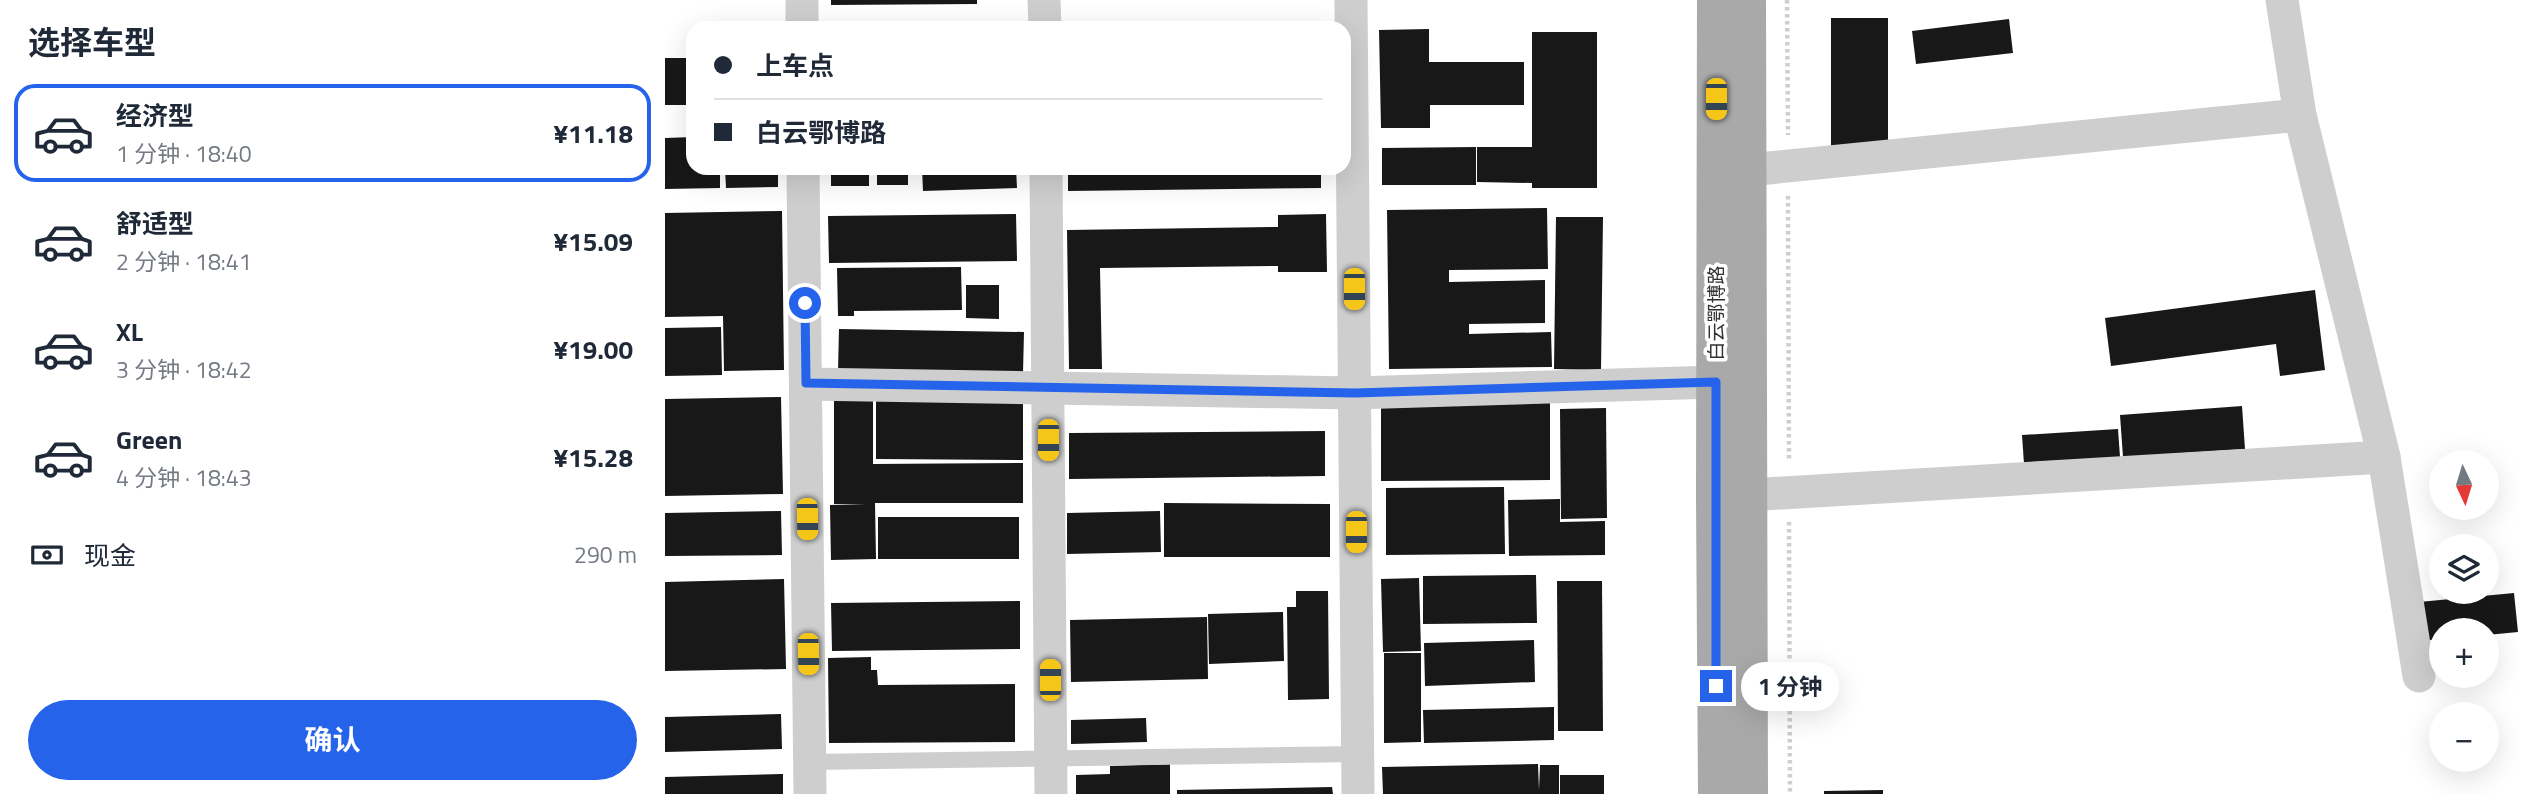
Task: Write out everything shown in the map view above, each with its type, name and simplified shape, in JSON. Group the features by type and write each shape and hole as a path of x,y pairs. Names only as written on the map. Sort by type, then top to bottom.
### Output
{"main road":[{"name":"白云鄂博路","path":"1716,0 1717,794"},
{"name":"白云鄂博路","path":"1747,0 1749,794"}],"street":[{"path":"802,0 802,21"},
{"path":"1044,0 1045,21"},
{"path":"1351,0 1358,794"},
{"path":"2282,0 2299,115 2384,457 2419,676"},
{"path":"1748,170 2299,115"},
{"path":"803,175 809,778"},
{"path":"1046,175 1051,794"},
{"path":"806,383 1355,393 1716,382"},
{"path":"1748,495 2384,457"}],"lane":[{"path":"809,778 1051,760 1358,754"}],"path":[{"path":"1787,0 1790,794"}],"building":[{"path":"831,0 977,0 977,4 831,5"},
{"path":"1831,18 1888,18 1888,153 1831,153"},
{"path":"2009,19 2013,53 1916,64 1912,31"},
{"path":"1429,29 1429,62 1524,62 1524,105 1430,105 1430,128 1381,128 1379,30"},
{"path":"1532,32 1597,32 1597,188 1532,188 1532,183 1477,182 1477,147 1532,147"},
{"path":"665,58 686,58 686,105 665,105"},
{"path":"686,137 686,175 720,175 720,188 665,189 665,138"},
{"path":"1476,147 1476,185 1382,185 1382,148"},
{"path":"725,175 778,175 778,187 726,188"},
{"path":"831,175 869,175 869,186 831,186"},
{"path":"877,175 908,175 908,185 877,185"},
{"path":"922,175 1016,175 1017,188 923,191"},
{"path":"1068,175 1321,175 1321,188 1068,191"},
{"path":"1547,208 1548,269 1449,270 1449,282 1545,280 1545,323 1469,324 1469,334 1551,332 1552,367 1389,369 1387,210"},
{"path":"782,211 784,370 724,371 723,316 665,317 665,213"},
{"path":"1016,214 1017,261 829,263 828,216"},
{"path":"1326,214 1327,272 1278,272 1278,266 1100,268 1102,369 1069,369 1067,230 1278,227 1278,215"},
{"path":"1556,217 1603,217 1601,370 1554,369"},
{"path":"961,267 962,310 854,311 854,316 838,316 837,268"},
{"path":"966,285 999,285 999,319 966,318"},
{"path":"2315,290 2325,370 2280,376 2276,344 2111,366 2105,318"},
{"path":"721,327 722,375 665,376 665,328"},
{"path":"839,329 1024,332 1023,373 838,371"},
{"path":"781,397 783,494 665,496 665,399"},
{"path":"876,400 1023,401 1023,460 876,459"},
{"path":"834,401 873,401 873,464 1023,463 1023,503 875,503 876,559 831,560 830,505 866,504 834,504"},
{"path":"1381,402 1550,402 1550,480 1381,481"},
{"path":"2242,406 2245,449 2123,457 2120,415"},
{"path":"1606,408 1607,518 1561,519 1560,409"},
{"path":"2118,429 2120,457 2024,464 2022,435"},
{"path":"1325,431 1325,476 1069,479 1069,433"},
{"path":"1504,487 1505,554 1386,555 1386,488"},
{"path":"1560,499 1560,522 1605,521 1605,555 1509,556 1508,500"},
{"path":"1164,503 1330,504 1330,557 1164,557"},
{"path":"781,511 782,555 665,556 665,513"},
{"path":"1160,511 1161,552 1067,554 1067,513"},
{"path":"878,517 1019,517 1019,559 878,559"},
{"path":"1536,575 1537,623 1423,624 1423,576"},
{"path":"1419,578 1421,651 1383,652 1381,579"},
{"path":"784,579 786,669 665,671 665,582"},
{"path":"1557,581 1602,581 1603,731 1558,731"},
{"path":"1296,591 1328,591 1329,699 1288,700 1287,607 1296,607"},
{"path":"2514,593 2518,632 2499,634 2499,618 2429,618 2429,640 2423,641 2419,602 2499,604 2499,594"},
{"path":"1020,601 1020,649 832,651 831,603"},
{"path":"1283,612 1284,661 1209,664 1208,614"},
{"path":"1207,617 1208,679 1071,682 1070,620"},
{"path":"1534,640 1535,682 1425,686 1424,643"},
{"path":"1384,653 1421,653 1421,742 1384,743"},
{"path":"871,657 871,670 877,670 878,685 1015,684 1015,742 829,743 828,658"},
{"path":"1554,707 1554,740 1424,743 1423,710"},
{"path":"781,714 782,749 665,752 665,717"},
{"path":"1146,718 1147,742 1071,744 1071,720"},
{"path":"1170,764 1170,794 1076,794 1076,775 1110,774 1110,766"},
{"path":"1538,764 1539,790 1540,765 1559,765 1559,794 1383,794 1382,767"},
{"path":"783,774 783,794 665,794 665,777"},
{"path":"1560,775 1604,775 1604,794 1560,794"},
{"path":"1332,787 1333,794 1177,794 1177,790"},
{"path":"1883,790 1883,794 1824,794 1824,791"}],"route":[{"path":"805,303 806,383 1355,393 1716,382 1716,686"}]}
